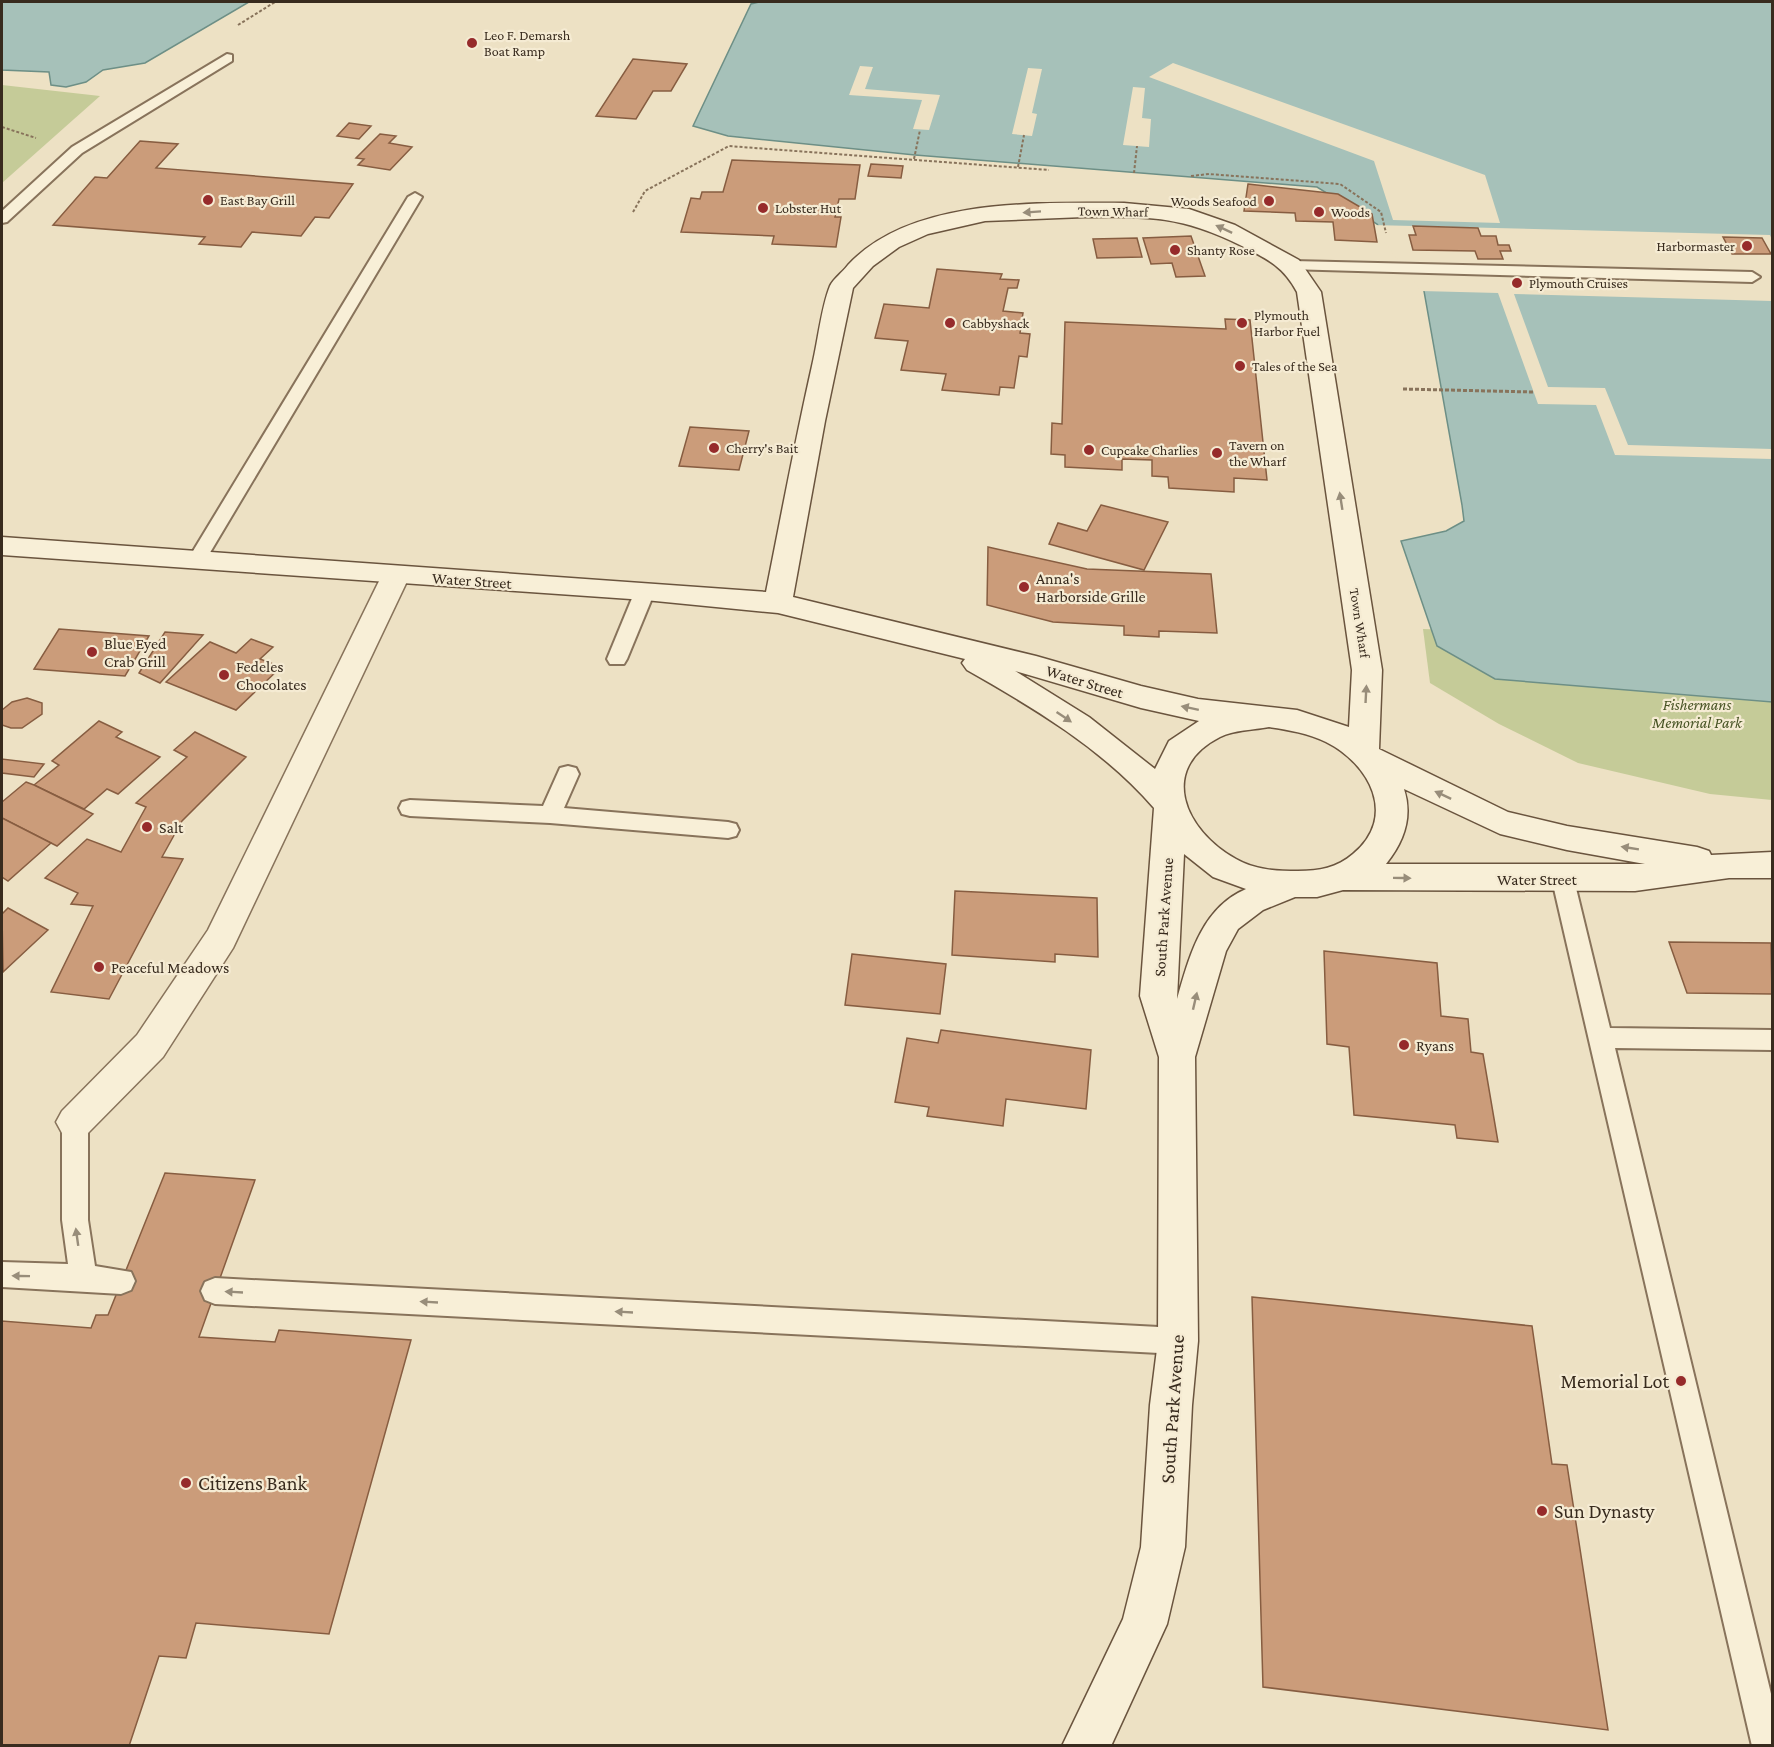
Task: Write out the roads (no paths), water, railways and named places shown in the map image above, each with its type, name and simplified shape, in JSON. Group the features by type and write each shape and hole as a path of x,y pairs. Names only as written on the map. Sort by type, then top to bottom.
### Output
{"street":[{"name":"Town Wharf","path":"778,603 812,421 842,286 871,253 899,238 935,225 974,216 1044,211 1142,210 1190,216 1223,228 1293,266 1309,292 1367,670 1367,757"},
{"name":"Water Street","path":"2,546 645,591 778,603 1036,666 1141,697 1198,710 1269,716"},
{"path":"75,1122 150,1046 221,938 396,575"},
{"name":"Water Street","path":"939,643 1016,684 1083,730 1152,782 1168,805"},
{"path":"1269,716 1288,718 1325,729 1367,757 1385,781 1393,804 1392,826 1384,847 1367,864 1344,877 1317,884 1289,885 1257,881 1226,870 1200,853 1181,832 1168,805 1166,780 1170,766 1187,742 1215,725 1240,718 1269,716"},
{"name":"Water Street","path":"1367,757 1500,822 1567,838 1729,865"},
{"name":"South Park Avenue","path":"1168,805 1167,872 1158,996 1177,1057"},
{"name":"Water Street","path":"1344,877 1563,880 1635,878 1729,865 1773,865"},
{"name":"South Park Avenue","path":"1086,1746 1144,1624 1163,1547 1171,1405 1178,1341 1177,1057 1209,949 1226,921 1251,901 1289,885"}],"lane":[{"path":"2,219 77,150 227,58"},
{"path":"196,561 416,197"},
{"path":"1293,266 1752,277"},
{"path":"617,659 645,591"},
{"path":"550,815 568,774"},
{"path":"410,808 550,815 728,830"},
{"path":"1563,880 1768,1746"},
{"path":"1600,1038 1773,1040"},
{"path":"75,1122 75,1220 83,1277"},
{"path":"2,1275 83,1277 121,1281"},
{"path":"215,1291 1178,1341"}],"water":[{"path":"2,2 249,2 145,63 103,70 86,82 66,87 51,85 49,72 2,70"},
{"path":"759,2 1772,2 1772,702 1495,679 1437,646 1401,541 1446,531 1464,521 1462,505 1424,291 1377,224 1317,187 915,155 728,136 693,126 751,4"}],"place":[{"name":"Leo F. Demarsh Boat Ramp","path":"472,43"},
{"name":"East Bay Grill","path":"208,200"},
{"name":"Woods Seafood","path":"1269,201"},
{"name":"Lobster Hut","path":"763,208"},
{"name":"Woods","path":"1319,212"},
{"name":"Harbormaster","path":"1747,246"},
{"name":"Shanty Rose","path":"1175,250"},
{"name":"Plymouth Cruises","path":"1517,283"},
{"name":"Cabbyshack","path":"950,323"},
{"name":"Plymouth Harbor Fuel","path":"1242,323"},
{"name":"Tales of the Sea","path":"1240,366"},
{"name":"Cherry's Bait","path":"714,448"},
{"name":"Cupcake Charlies","path":"1089,450"},
{"name":"Tavern on the Wharf","path":"1217,453"},
{"name":"Anna's Harborside Grille","path":"1024,587"},
{"name":"Blue Eyed Crab Grill","path":"92,652"},
{"name":"Fedeles Chocolates","path":"224,675"},
{"name":"Salt","path":"147,827"},
{"name":"Peaceful Meadows","path":"99,967"},
{"name":"Ryans","path":"1404,1045"},
{"name":"Memorial Lot","path":"1681,1381"},
{"name":"Citizens Bank","path":"186,1483"},
{"name":"Sun Dynasty","path":"1542,1511"}],"park label":[{"name":"Fishermans Memorial Park","path":"1697,713"}]}
